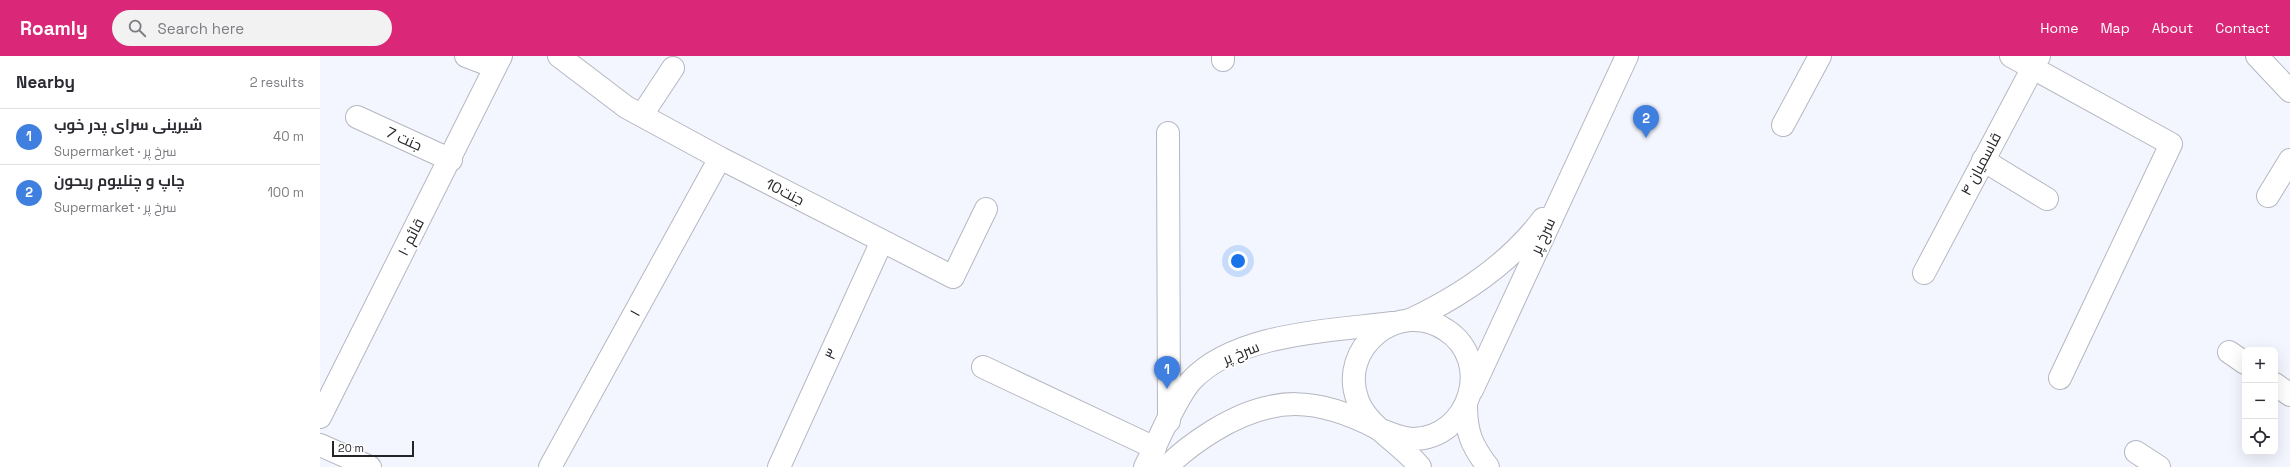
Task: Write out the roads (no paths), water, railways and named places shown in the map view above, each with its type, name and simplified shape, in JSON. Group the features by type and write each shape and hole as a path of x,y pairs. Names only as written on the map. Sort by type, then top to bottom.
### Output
{"street":[{"path":"466,56 498,62"},
{"name":"جنت10","path":"559,56 626,107 642,116 720,158 953,277 986,209"},
{"name":"سرخ پر","path":"1469,398 1626,56"},
{"path":"1783,125 1820,56"},
{"path":"2011,56 2036,62 2171,144 2060,378"},
{"path":"2257,56 2290,91"},
{"name":"قائم ۱۰","path":"320,417 451,160 498,62"},
{"name":"قاسمیان ۴","path":"1924,272 2036,62"},
{"path":"642,116 673,68"},
{"name":"جنت 7","path":"357,117 451,160"},
{"path":"1168,133 1169,421"},
{"name":"۱","path":"550,467 720,158"},
{"path":"1983,160 2047,199"},
{"path":"2268,196 2290,160"},
{"name":"سرخ پر","path":"1145,467 1191,382 1207,368 1229,355 1259,345 1298,336 1401,321 1460,294 1505,259 1535,229 1564,190"},
{"name":"۳","path":"779,467 882,241"},
{"path":"1420,467 1402,447 1367,417 1358,401 1354,382 1356,364 1368,341 1376,332 1401,321 1430,322 1447,330 1460,342 1468,357 1473,373 1469,398 1468,433 1476,451 1488,467"},
{"path":"983,367 1155,448"},
{"path":"2278,386 2290,395"},
{"path":"1167,467 1201,439 1227,422 1250,412 1277,405 1300,403 1327,407 1352,415 1396,436 1413,439 1429,436 1444,430 1457,419 1469,398"},
{"path":"320,445 370,467"},
{"path":"2136,452 2159,467"}],"place":[{"name":"چاپ و چنلیوم ریحون","path":"1646,138"},
{"name":"شیرینی سرای پدر خوب","path":"1167,389"}]}
